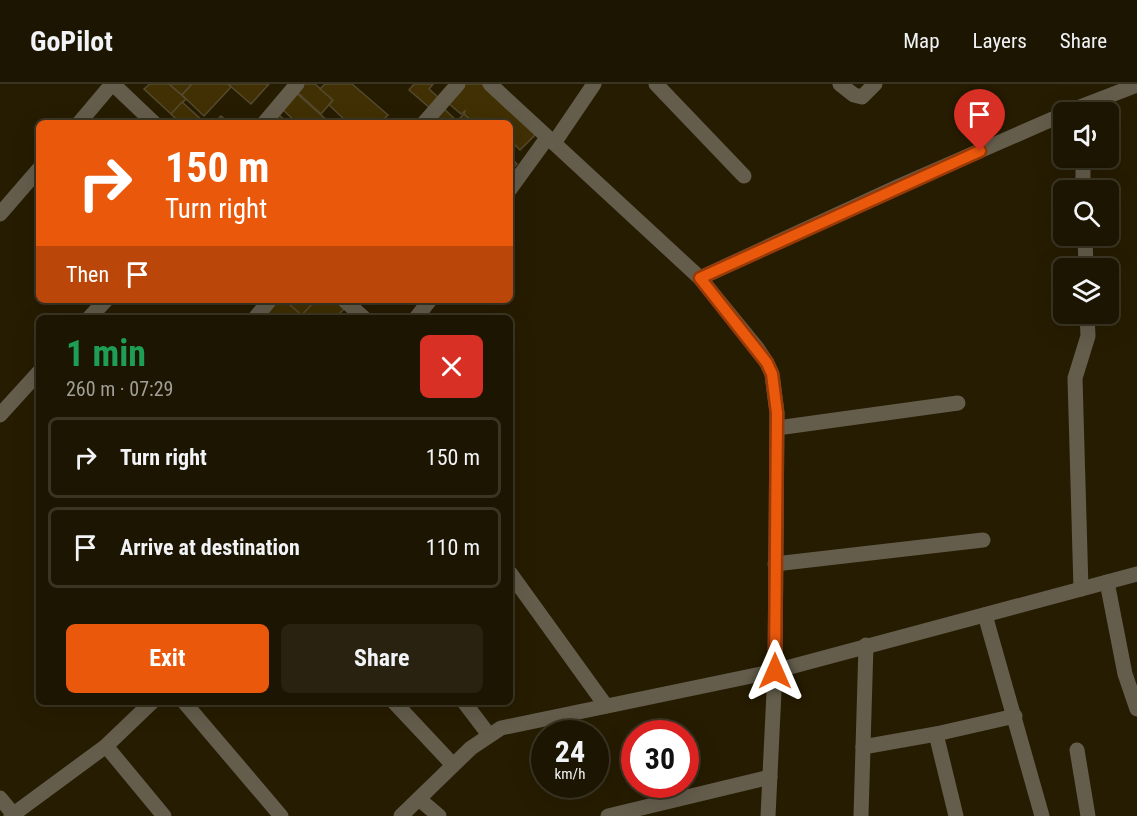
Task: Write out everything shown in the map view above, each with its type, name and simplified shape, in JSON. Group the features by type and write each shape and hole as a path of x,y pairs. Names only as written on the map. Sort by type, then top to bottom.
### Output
{"street":[{"path":"82,120 113,84 151,120"},
{"path":"267,120 297,84"},
{"path":"427,120 458,84"},
{"path":"490,84 700,278 767,363 772,374 776,392 777,428 775,671 768,816"},
{"path":"513,185 594,84"},
{"path":"656,84 744,176"},
{"path":"840,84 861,98 875,84"},
{"path":"1088,102 1110,89 1137,85"},
{"path":"700,278 897,187 1053,120"},
{"path":"0,214 36,172"},
{"path":"92,315 103,303"},
{"path":"258,315 268,303"},
{"path":"347,303 361,315"},
{"path":"418,315 428,303"},
{"path":"1081,589 1075,378 1088,336 1087,324"},
{"path":"0,415 36,375"},
{"path":"777,428 958,403"},
{"path":"775,564 983,540"},
{"path":"401,816 453,765 501,728 775,671 1137,574"},
{"path":"513,577 606,706"},
{"path":"1107,582 1135,698"},
{"path":"985,615 1042,816"},
{"path":"861,816 866,645"},
{"path":"0,798 13,815 106,746 149,705"},
{"path":"187,705 281,816"},
{"path":"397,705 453,765"},
{"path":"466,705 489,735"},
{"path":"863,747 936,734 1015,716"},
{"path":"936,734 956,816"},
{"path":"106,746 164,816"},
{"path":"1077,750 1088,816"},
{"path":"608,816 770,777"},
{"path":"419,799 439,816"}],"building":[{"path":"150,84 169,84 186,99 171,114 144,89"},
{"path":"169,84 192,84 182,95"},
{"path":"192,84 228,84 231,87 204,116 182,95"},
{"path":"228,84 269,84 251,104"},
{"path":"302,84 315,84 333,100 321,114 296,91"},
{"path":"325,84 352,84 388,115 383,120 345,120 329,105 333,100 320,89"},
{"path":"414,84 433,84 429,89 439,98 430,108 409,90"},
{"path":"461,84 484,84 494,96 537,133 520,150 513,143 513,120 471,120 464,114 465,111 461,114 446,101"},
{"path":"294,91 327,120 294,120 280,107"},
{"path":"182,102 202,120 177,120 171,114"},
{"path":"442,107 456,120 439,120 434,116"},
{"path":"464,114 471,120 458,120"},
{"path":"279,115 285,120 275,120"},
{"path":"272,303 288,303 302,315 262,315"},
{"path":"288,303 313,303 302,315"},
{"path":"313,303 340,303 345,308 338,315 302,315"}],"route":[{"path":"775,671 776,392 767,363 700,278 980,151"}]}
